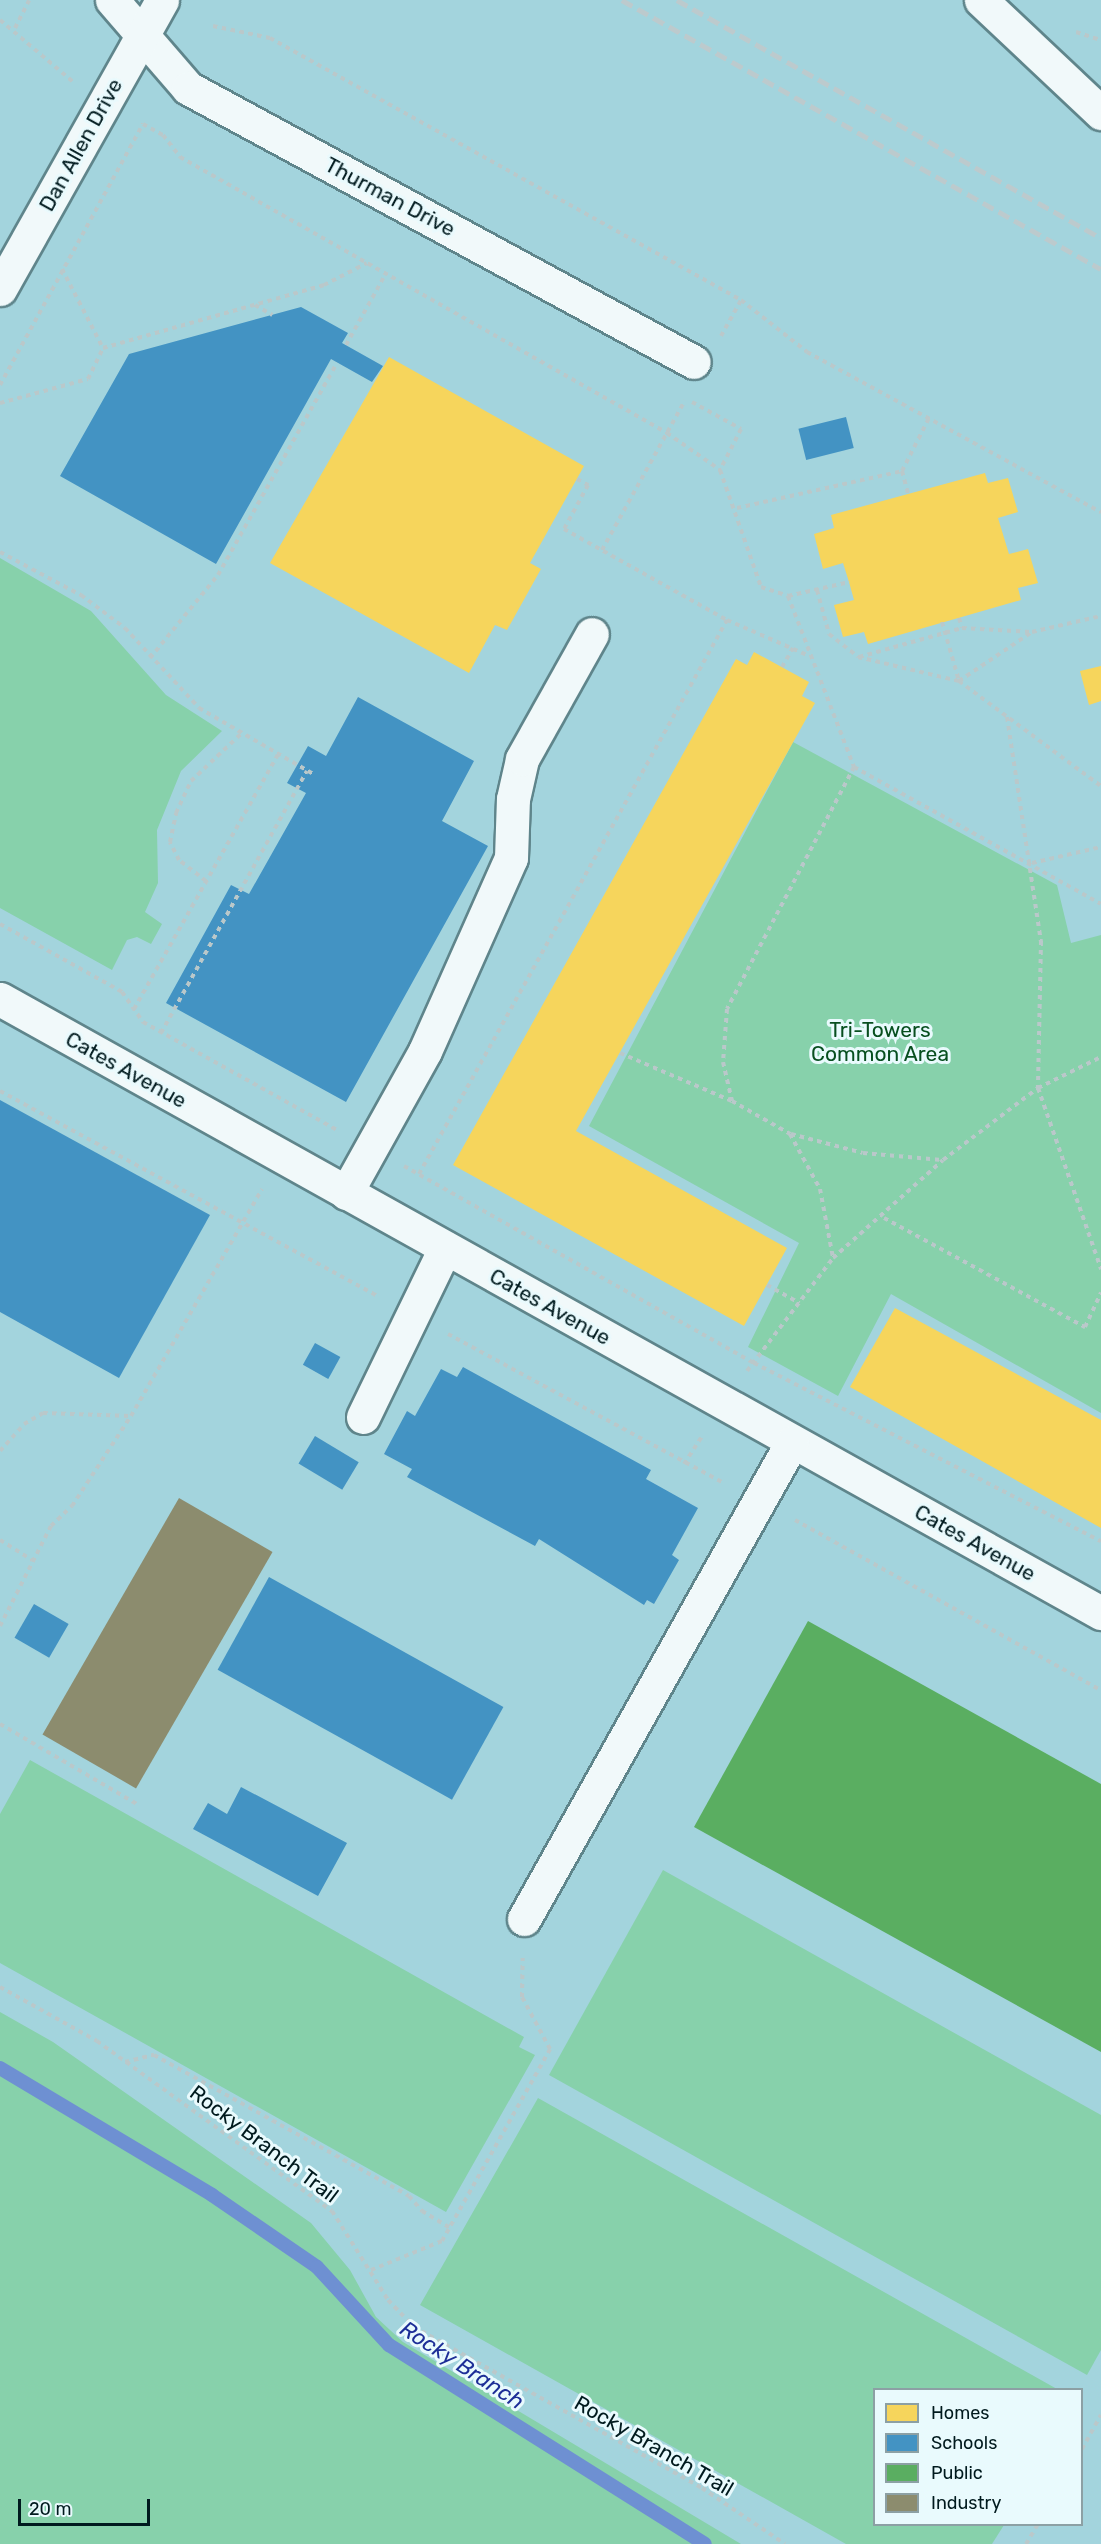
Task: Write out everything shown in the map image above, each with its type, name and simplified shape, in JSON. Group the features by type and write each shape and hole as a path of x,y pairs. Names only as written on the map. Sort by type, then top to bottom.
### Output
{"street":[{"name":"Thurman Drive","path":"112,0 188,88 694,362"},
{"name":"Dan Allen Drive","path":"0,290 162,0"},
{"path":"981,0 1101,113"},
{"path":"346,1193 425,1051 511,858 513,799 522,759 592,634"},
{"name":"Cates Avenue","path":"0,999 1101,1614"},
{"path":"363,1417 411,1314 446,1248"},
{"path":"524,1919 792,1442"}],"path":[{"path":"15,28 29,0"},
{"path":"0,20 15,28 80,88"},
{"path":"213,26 270,38 741,300 807,352 1101,512"},
{"path":"0,386 143,124 163,135 180,157 667,433 720,470 737,508 761,586 788,596 849,582"},
{"path":"0,403 87,379 103,348 324,285 368,263"},
{"path":"62,269 103,348"},
{"path":"346,345 386,273"},
{"path":"254,305 272,315"},
{"path":"150,658 218,575 337,363"},
{"path":"686,398 741,429 720,470"},
{"path":"908,494 902,471 928,418"},
{"path":"602,550 667,433"},
{"path":"737,508 902,471"},
{"path":"577,479 588,485 564,529 727,620 808,655"},
{"path":"0,552 81,595 125,628 150,658 199,708 315,776"},
{"path":"817,590 829,634 858,657 958,681 1101,786"},
{"path":"788,596 808,655 854,766 1032,863 1101,904"},
{"path":"858,657 962,628 1032,632 1101,616"},
{"path":"959,618 962,628"},
{"path":"419,1174 727,620"},
{"path":"942,622 958,681"},
{"path":"958,681 1032,632"},
{"path":"782,667 793,648"},
{"path":"1007,717 1032,863 1041,941 1038,1088 1101,1269"},
{"path":"206,881 180,860 170,842 176,813 191,781 242,733"},
{"path":"134,1009 278,754"},
{"path":"732,1101 723,1062 727,1009 854,766"},
{"path":"161,1033 307,771"},
{"path":"1032,863 1101,847"},
{"path":"0,924 122,992 134,1009 161,1033 419,1174 754,1363 1101,1541"},
{"path":"620,1053 732,1101 790,1134 863,1153 943,1160"},
{"path":"744,1376 833,1258 884,1218 943,1160 1038,1088 1101,1058"},
{"path":"0,1091 684,1464 735,1489"},
{"path":"790,1134 820,1188 833,1258"},
{"path":"0,1626 32,1560 131,1416 267,1181"},
{"path":"884,1218 1085,1327 1101,1293"},
{"path":"767,1285 799,1303"},
{"path":"0,1451 24,1424 43,1413 131,1416"},
{"path":"684,1464 705,1431"},
{"path":"790,1518 1101,1690"},
{"path":"0,1540 32,1560"},
{"path":"0,1724 136,1804"},
{"path":"371,2271 442,2241 550,2049 522,1997 524,1919"},
{"name":"Rocky Branch Trail","path":"0,1988 125,2062 332,2211 388,2300 414,2327 702,2488 785,2544"},
{"path":"125,2062 154,2055 409,2196 450,2228"},
{"path":"1083,2447 1101,2415"},
{"path":"1026,2544 1037,2526"}],"green space":[{"path":"0,558 91,611 166,695 222,731 181,771 157,830 158,883 145,912 162,924 151,944 137,937 127,940 112,970 0,908"},
{"name":"Tri-Towers Common Area","path":"793,742 1057,885 1071,943 1101,935 1101,1413 891,1294 838,1396 748,1347 799,1243 589,1126"},
{"path":"30,1760 524,2037 519,2047 535,2055 446,2212 0,1963 0,1814"},
{"path":"663,1870 1101,2115 1101,2350 1087,2375 549,2075"},
{"path":"0,2012 53,2042 311,2223 350,2270 376,2317 403,2342 741,2544 0,2544"},
{"path":"538,2098 1055,2388 873,2388 873,2526 1003,2526 992,2544 846,2544 420,2305"}],"building: Homes":[{"path":"389,357 584,466 530,563 541,569 507,630 495,625 469,673 270,563"},
{"path":"985,473 988,483 1008,478 1018,512 998,518 1009,554 1028,549 1038,583 1018,588 1021,600 868,644 864,632 843,637 834,605 854,600 849,582 843,563 823,569 814,534 834,528 831,515"},
{"path":"754,652 809,682 802,696 815,703 576,1131 787,1248 744,1326 453,1165 736,659 747,665"},
{"path":"1101,666 1101,701 1089,705 1080,671"},
{"path":"895,1308 1101,1420 1101,1528 850,1387"}],"building: Schools":[{"path":"301,307 348,333 342,343 383,366 372,382 331,359 216,564 60,476 129,354"},
{"path":"846,417 854,448 806,460 798,429"},
{"path":"358,697 474,761 442,821 488,846 346,1102 166,1003 231,885 249,894 306,793 287,783 308,746 326,756"},
{"path":"0,1100 210,1215 119,1378 0,1312"},
{"path":"315,1343 340,1357 328,1379 303,1365"},
{"path":"463,1367 651,1470 646,1479 698,1508 672,1555 679,1560 654,1604 647,1600 644,1605 539,1539 535,1546 407,1477 412,1469 384,1454 407,1411 415,1416 441,1369 457,1377"},
{"path":"315,1436 359,1462 342,1490 299,1463"},
{"path":"269,1577 503,1707 452,1800 218,1670"},
{"path":"34,1604 69,1624 49,1658 14,1638"},
{"path":"241,1787 347,1843 318,1896 193,1829 208,1803 227,1814"}],"building: Public":[{"path":"808,1621 1101,1784 1101,2052 694,1827"}],"building: Industry":[{"path":"179,1498 273,1552 136,1788 42,1734"}],"waterway":[{"name":"Rocky Branch","path":"0,2068 212,2195 317,2267 389,2345 705,2544"}],"railway":[{"path":"622,0 1101,269"},
{"path":"677,0 1101,238"}]}
